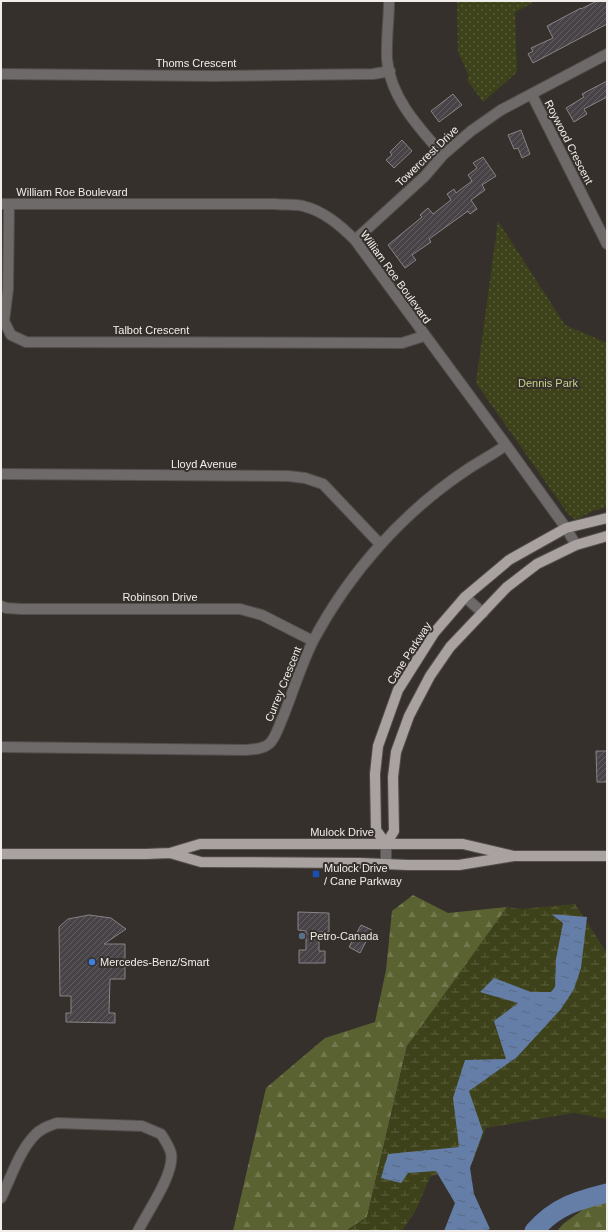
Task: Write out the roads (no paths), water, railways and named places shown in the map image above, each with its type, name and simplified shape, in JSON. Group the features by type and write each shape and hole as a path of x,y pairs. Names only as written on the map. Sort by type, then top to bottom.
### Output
{"main road":[{"name":"Cane Parkway","path":"386,844 376,830 375,774 378,746 398,690 434,633 465,597 509,560 566,528 607,518"},
{"path":"386,844 394,830 393,777 396,752 409,716 430,676 450,647 507,587 537,564 576,545 607,536"},
{"name":"Mulock Drive","path":"1,854 170,853 200,844 463,844 514,856"},
{"name":"Mulock Drive","path":"170,853 201,862 460,865 514,856 607,856"}],"street":[{"path":"389,1 387,60 390,71 402,103 443,155"},
{"name":"Towercrest Drive","path":"355,240 425,176 443,155 478,126 501,110 532,95 607,54"},
{"name":"Thoms Crescent","path":"1,74 215,76 373,74 390,71"},
{"name":"Roywood Crescent","path":"532,95 607,244"},
{"name":"William Roe Boulevard","path":"5,204 275,204 303,206 323,215 343,228 355,240 424,336 506,445 566,528 576,545"},
{"name":"Talbot Crescent","path":"5,204 8,289 4,321 11,335 26,342 396,343 424,336"},
{"name":"Currey Crescent","path":"1,747 246,750 264,747 270,743 278,727 313,641 346,587 380,544 440,490 468,469 491,457 506,445"},
{"name":"Lloyd Avenue","path":"1,474 280,476 304,478 323,484 380,544"},
{"path":"465,597 483,613"},
{"name":"Robinson Drive","path":"1,606 21,610 240,609 262,615 313,641"},
{"path":"386,844 386,864"},
{"path":"1,1198 22,1155 35,1135 46,1126 57,1124 142,1126 161,1134 171,1154 167,1178 138,1231"}],"water":[{"path":"551,914 587,917 581,968 574,989 561,1009 517,1057 469,1091 483,1132 470,1168 474,1194 490,1229 485,1231 444,1231 455,1203 436,1171 408,1173 401,1183 381,1178 388,1154 459,1147 453,1098 465,1060 506,1059 494,1021 518,1003 480,992 494,978 531,992 551,992 555,987 556,959 563,923"}],"waterway":[{"path":"534,1231 559,1210 576,1202 607,1193"}],"place":[{"name":"Mulock Drive / Cane Parkway","path":"316,874"},
{"name":"Petro-Canada","path":"302,936"},
{"name":"Mercedes-Benz/Smart","path":"92,962"}],"park label":[{"name":"Dennis Park","path":"548,383"}]}
